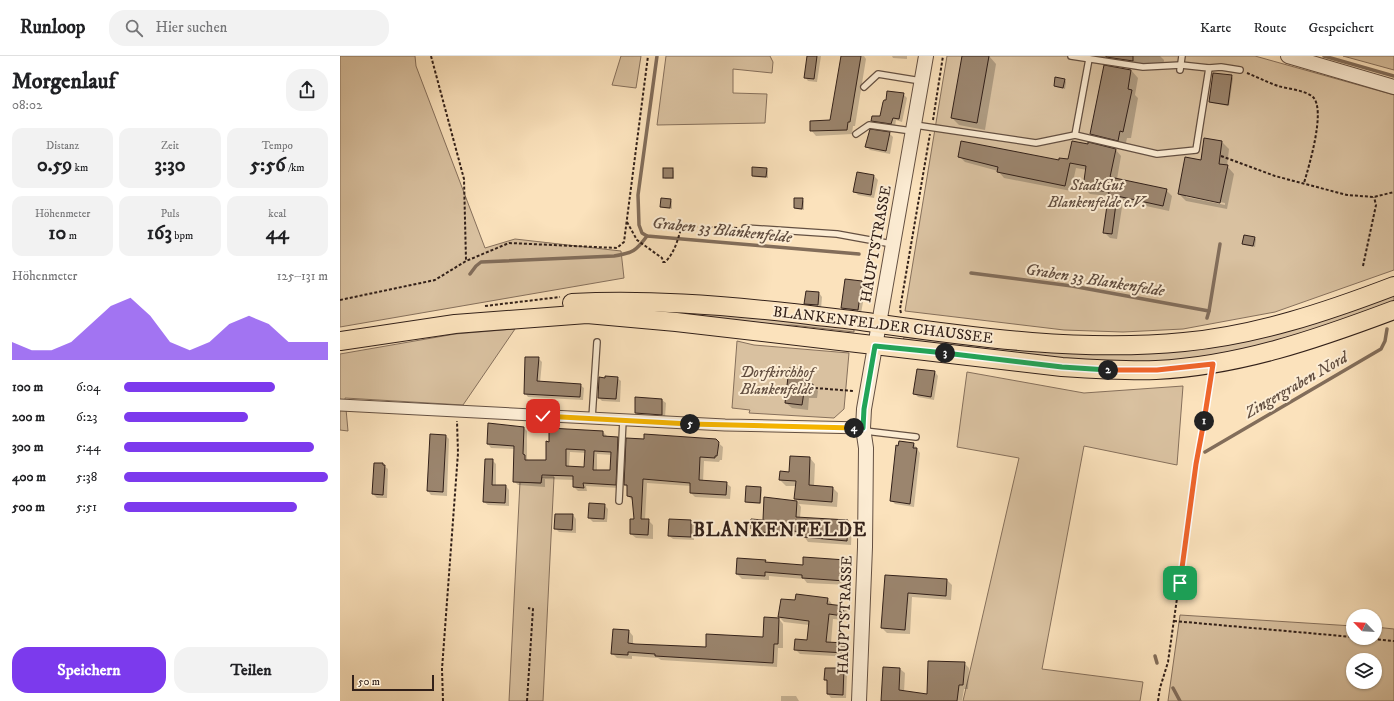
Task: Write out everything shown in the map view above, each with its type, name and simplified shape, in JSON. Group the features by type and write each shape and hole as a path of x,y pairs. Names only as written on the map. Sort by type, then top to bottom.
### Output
{"main road":[{"name":"BLANKENFELDER CHAUSSEE","path":"368,336 471,312 528,306 614,302 688,304 880,317 993,339 1092,344 1156,344 1205,340 1275,326 1394,286"},
{"name":"BLANKENFELDER CHAUSSEE","path":"340,340 475,322 587,314 676,322 1062,367 1107,370 1157,370 1213,364 1264,354 1335,332 1394,310"}],"street":[{"name":"HAUPTSTRASSE","path":"859,701 865,547 866,448 863,430 864,409 926,56"},
{"path":"1288,56 1394,87"},
{"path":"340,405 725,425 863,430"}],"lane":[{"path":"1071,56 1143,67 1221,67 1240,70"},
{"path":"1181,67 1182,56"},
{"path":"1075,134 1089,59"},
{"path":"856,134 869,124 913,128 932,128 1036,143 1075,134 1157,154 1196,150 1209,68"},
{"path":"864,87 878,74 921,81"},
{"path":"745,228 837,234 894,244"},
{"path":"592,418 597,342"},
{"path":"619,501 623,420"},
{"path":"863,430 916,437"}],"path":[{"path":"431,56 464,179 466,261"},
{"path":"340,300 435,280 466,261 509,243 617,248 624,242 648,56"},
{"path":"880,317 902,316 900,309 932,128 943,56"},
{"path":"1240,70 1277,85 1312,96 1316,102 1317,116 1315,141 1304,183"},
{"path":"1221,156 1276,176 1347,195 1374,197 1394,192"},
{"path":"1363,266 1376,205 1374,197"},
{"path":"626,221 637,240 662,258 663,262 666,262 669,258 677,242 682,226 745,228"},
{"path":"1158,701 1160,688 1168,662 1196,464 1213,364"},
{"path":"815,388 846,390"},
{"path":"443,701 442,669 458,453 456,411"},
{"path":"527,701 533,608 528,608"},
{"path":"1174,621 1346,636"},
{"path":"1382,640 1394,641"}],"green space":[{"path":"340,56 415,56 416,66 485,248 515,239 621,251 624,278 340,327"},
{"path":"621,56 641,56 636,88 612,85"},
{"path":"666,56 770,56 773,62 772,73 733,69 733,93 767,94 765,123 657,125"},
{"name":"StadtGut Blankenfelde e.V.","path":"947,56 1255,56 1394,95 1394,270 1275,312 1183,329 1123,332 1064,330 905,311"},
{"path":"1343,56 1394,56 1394,70"},
{"path":"1394,291 1394,304 1313,333 1205,358 1114,364 903,341 904,337 976,345 1139,351"},
{"path":"632,307 854,327 854,332 792,325 760,326 653,314"},
{"path":"515,329 463,405 345,398 348,431 340,430 340,354 455,334"},
{"name":"Dorfkirchhof Blankenfelde","path":"737,341 754,345 849,353 844,409 834,418 749,413 750,410 732,408"},
{"path":"967,372 1084,393 1183,386 1177,465 1084,446 1042,669 1143,682 1140,701 963,701 1019,458 957,447"},
{"path":"542,477 554,477 543,701 509,701 520,482 541,483"},
{"path":"1180,615 1346,626 1346,645 1382,645 1382,628 1394,629 1394,701 1168,701"}],"building":[{"path":"807,56 817,56 814,79 804,78"},
{"path":"841,56 861,56 850,122 848,122 847,130 810,131 810,121 830,120"},
{"path":"962,56 989,56 977,123 951,118"},
{"path":"1133,56 1133,61 1106,57"},
{"path":"1104,65 1131,70 1128,89 1132,90 1123,132 1120,131 1118,141 1090,134"},
{"path":"1213,73 1232,75 1228,105 1209,102"},
{"path":"1055,77 1065,79 1063,88 1054,86"},
{"path":"887,91 904,93 899,119 893,118 891,124 871,121 872,116 880,116 883,102 886,100"},
{"path":"870,129 890,132 886,151 865,147"},
{"path":"1204,138 1222,141 1219,164 1228,165 1220,203 1178,194 1185,157 1201,160"},
{"path":"961,141 1059,160 1059,158 1068,159 1072,141 1088,144 1088,142 1116,149 1110,177 1167,189 1163,206 1117,196 1112,234 1103,233 1109,192 1083,188 1086,166 1070,163 1065,186 997,172 998,167 958,157"},
{"path":"752,167 767,168 766,177 752,176"},
{"path":"663,168 673,168 673,178 663,178"},
{"path":"857,172 874,175 871,195 853,192"},
{"path":"661,198 671,199 670,208 660,207"},
{"path":"794,198 803,198 802,209 794,208"},
{"path":"1244,235 1255,237 1253,246 1242,244"},
{"path":"845,279 862,281 858,310 841,308"},
{"path":"806,291 819,292 818,305 804,304"},
{"path":"525,357 539,357 537,381 581,384 580,397 524,394"},
{"path":"789,368 806,370 804,383 813,384 812,393 804,392 802,405 785,403"},
{"path":"917,369 935,371 931,397 913,394"},
{"path":"605,376 618,377 616,399 598,398 599,377 605,378"},
{"path":"635,397 662,399 662,415 635,413"},
{"path":"488,423 524,427 523,454 525,455 525,460 546,460 546,441 549,442 549,428 603,431 603,436 618,437 616,485 583,483 584,488 573,487 573,476 542,475 541,483 513,482 514,446 487,444","holes":["566,449 585,450 584,467 566,466","594,451 611,452 610,470 593,470"]},
{"path":"430,434 446,435 443,492 427,491"},
{"path":"644,434 716,439 719,442 717,456 715,456 715,458 700,457 699,480 727,482 726,495 690,493 690,483 643,479 641,519 649,519 648,535 630,534 630,519 634,519 632,497 627,496 627,485 624,485 626,438 644,439"},
{"path":"899,441 914,443 913,448 917,448 910,504 890,501 896,445 898,446"},
{"path":"790,456 810,457 809,485 833,487 832,502 794,499 796,481 779,480 780,471 789,472"},
{"path":"485,459 493,459 492,485 506,485 505,503 483,502"},
{"path":"374,463 383,463 383,465 385,465 383,495 372,494"},
{"path":"746,486 761,487 760,503 745,502"},
{"path":"764,497 797,501 796,517 848,520 847,541 803,537 803,532 782,530 782,533 755,532 755,529 751,529 751,519 763,520"},
{"path":"589,503 605,504 604,519 588,518"},
{"path":"555,514 573,514 572,530 554,529"},
{"path":"669,519 691,520 691,537 668,536"},
{"path":"803,557 846,560 845,581 802,578 802,575 765,572 765,576 736,574 737,558 803,565"},
{"path":"885,575 947,579 946,596 908,593 905,630 881,628"},
{"path":"796,594 828,598 827,604 844,606 843,616 829,614 826,642 846,643 845,653 794,650 795,639 807,640 809,621 778,617 781,599 795,600"},
{"path":"764,617 779,618 778,644 774,644 773,663 655,656 655,654 628,652 628,655 611,654 613,629 629,630 628,643 706,647 706,634 763,637"},
{"path":"928,661 965,662 963,685 959,685 957,701 881,701 883,667 900,668 899,690 927,694"},
{"path":"825,668 844,668 843,695 827,694 827,680 824,680"}],"waterway":[{"name":"Graben 33 Blankenfelde","path":"657,56 638,195 639,225 642,233 647,236 859,254"},
{"path":"1324,56 1394,76"},
{"path":"470,274 481,262 620,255 637,248 647,236"},
{"path":"1209,311 1220,244"},
{"name":"Graben 33 Blankenfelde","path":"971,273 1072,286 1209,311 1207,318"},
{"name":"Zingergraben Nord","path":"1205,452 1381,349 1385,341 1387,329"},
{"name":"Zingergraben Nord","path":"1155,656 1157,663"},
{"name":"Zingergraben Nord","path":"1173,688 1180,701"}],"district":[{"name":"BLANKENFELDE","path":"780,530"}],"route":[{"path":"543,416 725,425 863,428 864,409 875,346 1062,367 1107,370 1157,370 1213,364 1196,464 1180,583"}]}
